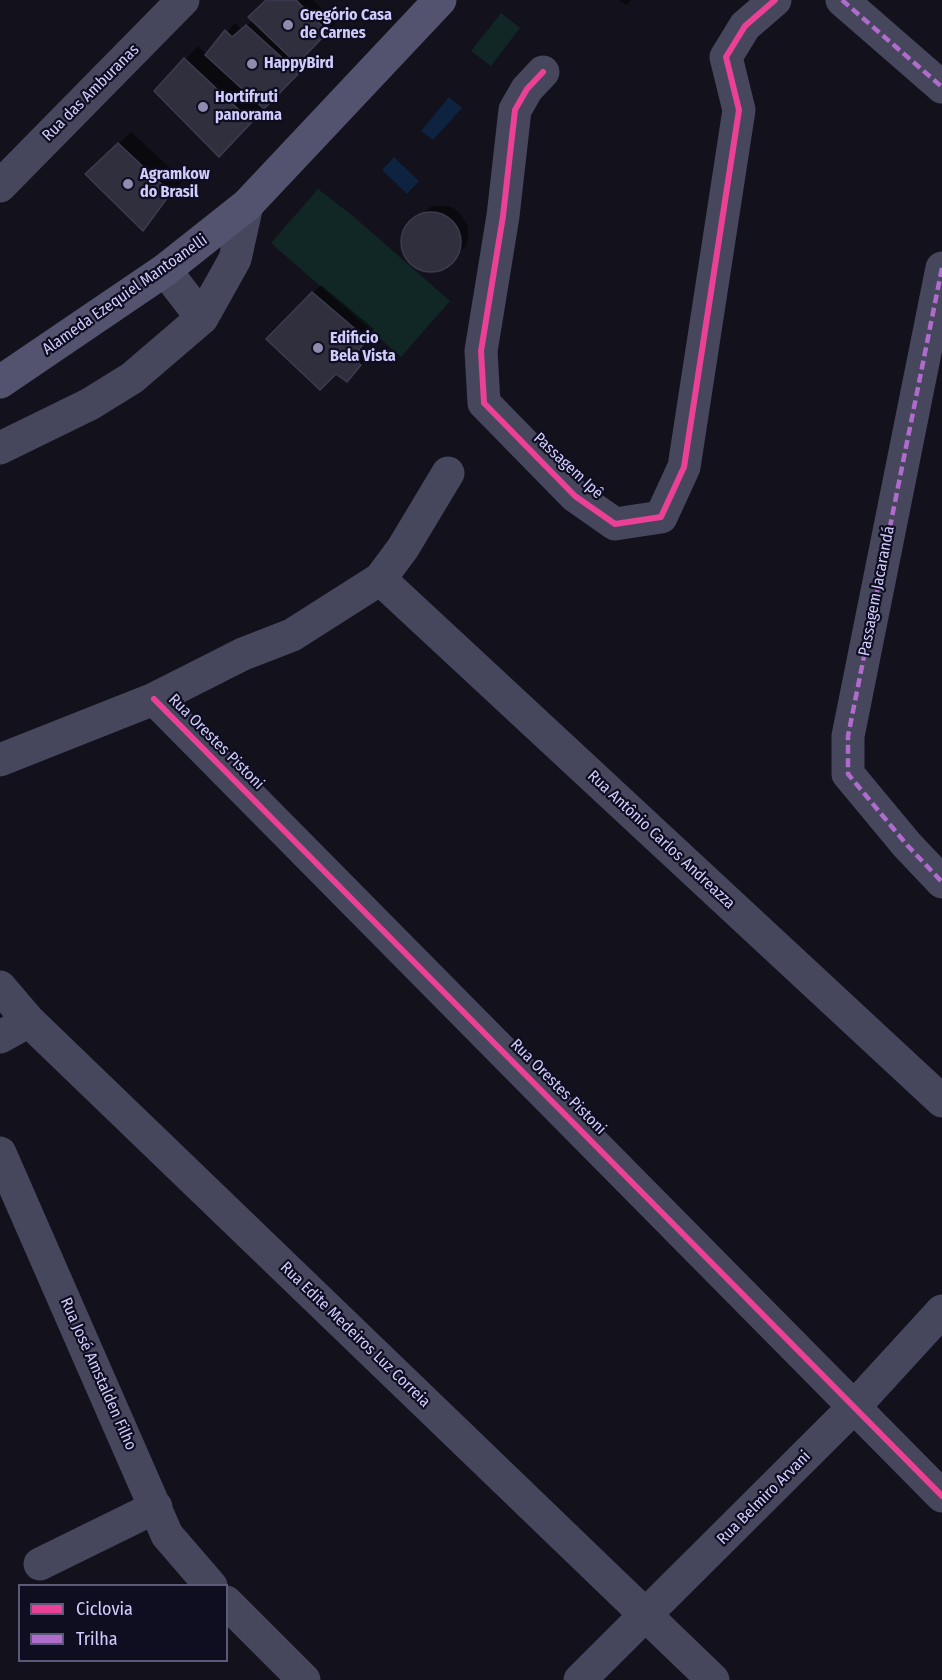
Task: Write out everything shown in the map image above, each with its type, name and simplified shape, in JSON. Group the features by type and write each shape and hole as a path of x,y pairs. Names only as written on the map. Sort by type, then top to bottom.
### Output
{"main road":[{"name":"Alameda Ezequiel Mantoanelli","path":"1,381 165,270 247,205 440,0"}],"street":[{"name":"Rua das Amburanas","path":"0,186 183,0"},
{"name":"Passagem Ipê","path":"543,72 527,89 515,110 503,216 481,351 484,403 575,496 615,524 661,518 684,467 739,110 726,57 745,26 775,0"},
{"path":"842,0 942,87"},
{"path":"0,448 90,404 132,378 202,318 235,259 247,205"},
{"name":"Passagem Jacarandá","path":"942,268 848,736 848,774 907,845 942,882"},
{"path":"165,270 202,318"},
{"path":"0,760 154,699 243,654 292,635 380,579 403,548 448,473"},
{"name":"Rua Antônio Carlos Andreazza","path":"380,579 942,1101"},
{"name":"Rua Orestes Pistoni","path":"154,699 942,1496"},
{"name":"Rua Edite Medeiros Luz Correia","path":"0,987 29,1021 713,1680"},
{"path":"0,1037 29,1021"},
{"name":"Rua José Amstalden Filho","path":"0,1153 167,1535 209,1584"},
{"name":"Rua Belmiro Arvani","path":"580,1680 855,1406 942,1311"},
{"path":"40,1564 156,1507"},
{"path":"228,1604 304,1680"}],"green space":[{"path":"501,13 520,28 491,66 471,51"},
{"path":"318,189 353,216 450,301 401,357 271,243"}],"water":[{"path":"449,97 462,108 433,140 421,131"},
{"path":"394,157 419,181 407,194 382,170"}],"building":[{"name":"Gregório Casa de Carnes","path":"266,0 296,0 328,32 297,64 248,17"},
{"name":"HappyBird","path":"246,25 299,73 264,109 205,55 225,30 232,37"},
{"name":"Hortifruti panorama","path":"184,58 252,122 219,157 154,91"},
{"name":"Agramkow do Brasil","path":"118,143 171,193 143,231 85,174"},
{"path":"431,212 452,221 461,242 452,263 431,272 410,263 401,242 410,221"},
{"name":"Edificio Bela Vista","path":"312,292 367,339 353,358 361,365 347,382 336,374 320,390 266,339"}],"marked path":[{"path":"842,0 942,87"},
{"path":"942,268 848,736 848,774 907,845 942,882"}],"cycle path":[{"path":"543,72 527,89 515,110 503,216 481,351 484,403 575,496 615,524 661,517 684,467 739,110 726,57 745,26 775,0"},
{"path":"154,699 942,1496"}],"place":[{"name":"Gregório Casa de Carnes","path":"288,25"},
{"name":"HappyBird","path":"252,64"},
{"name":"Hortifruti panorama","path":"203,107"},
{"name":"Agramkow do Brasil","path":"128,184"},
{"name":"Edificio Bela Vista","path":"318,348"}]}
